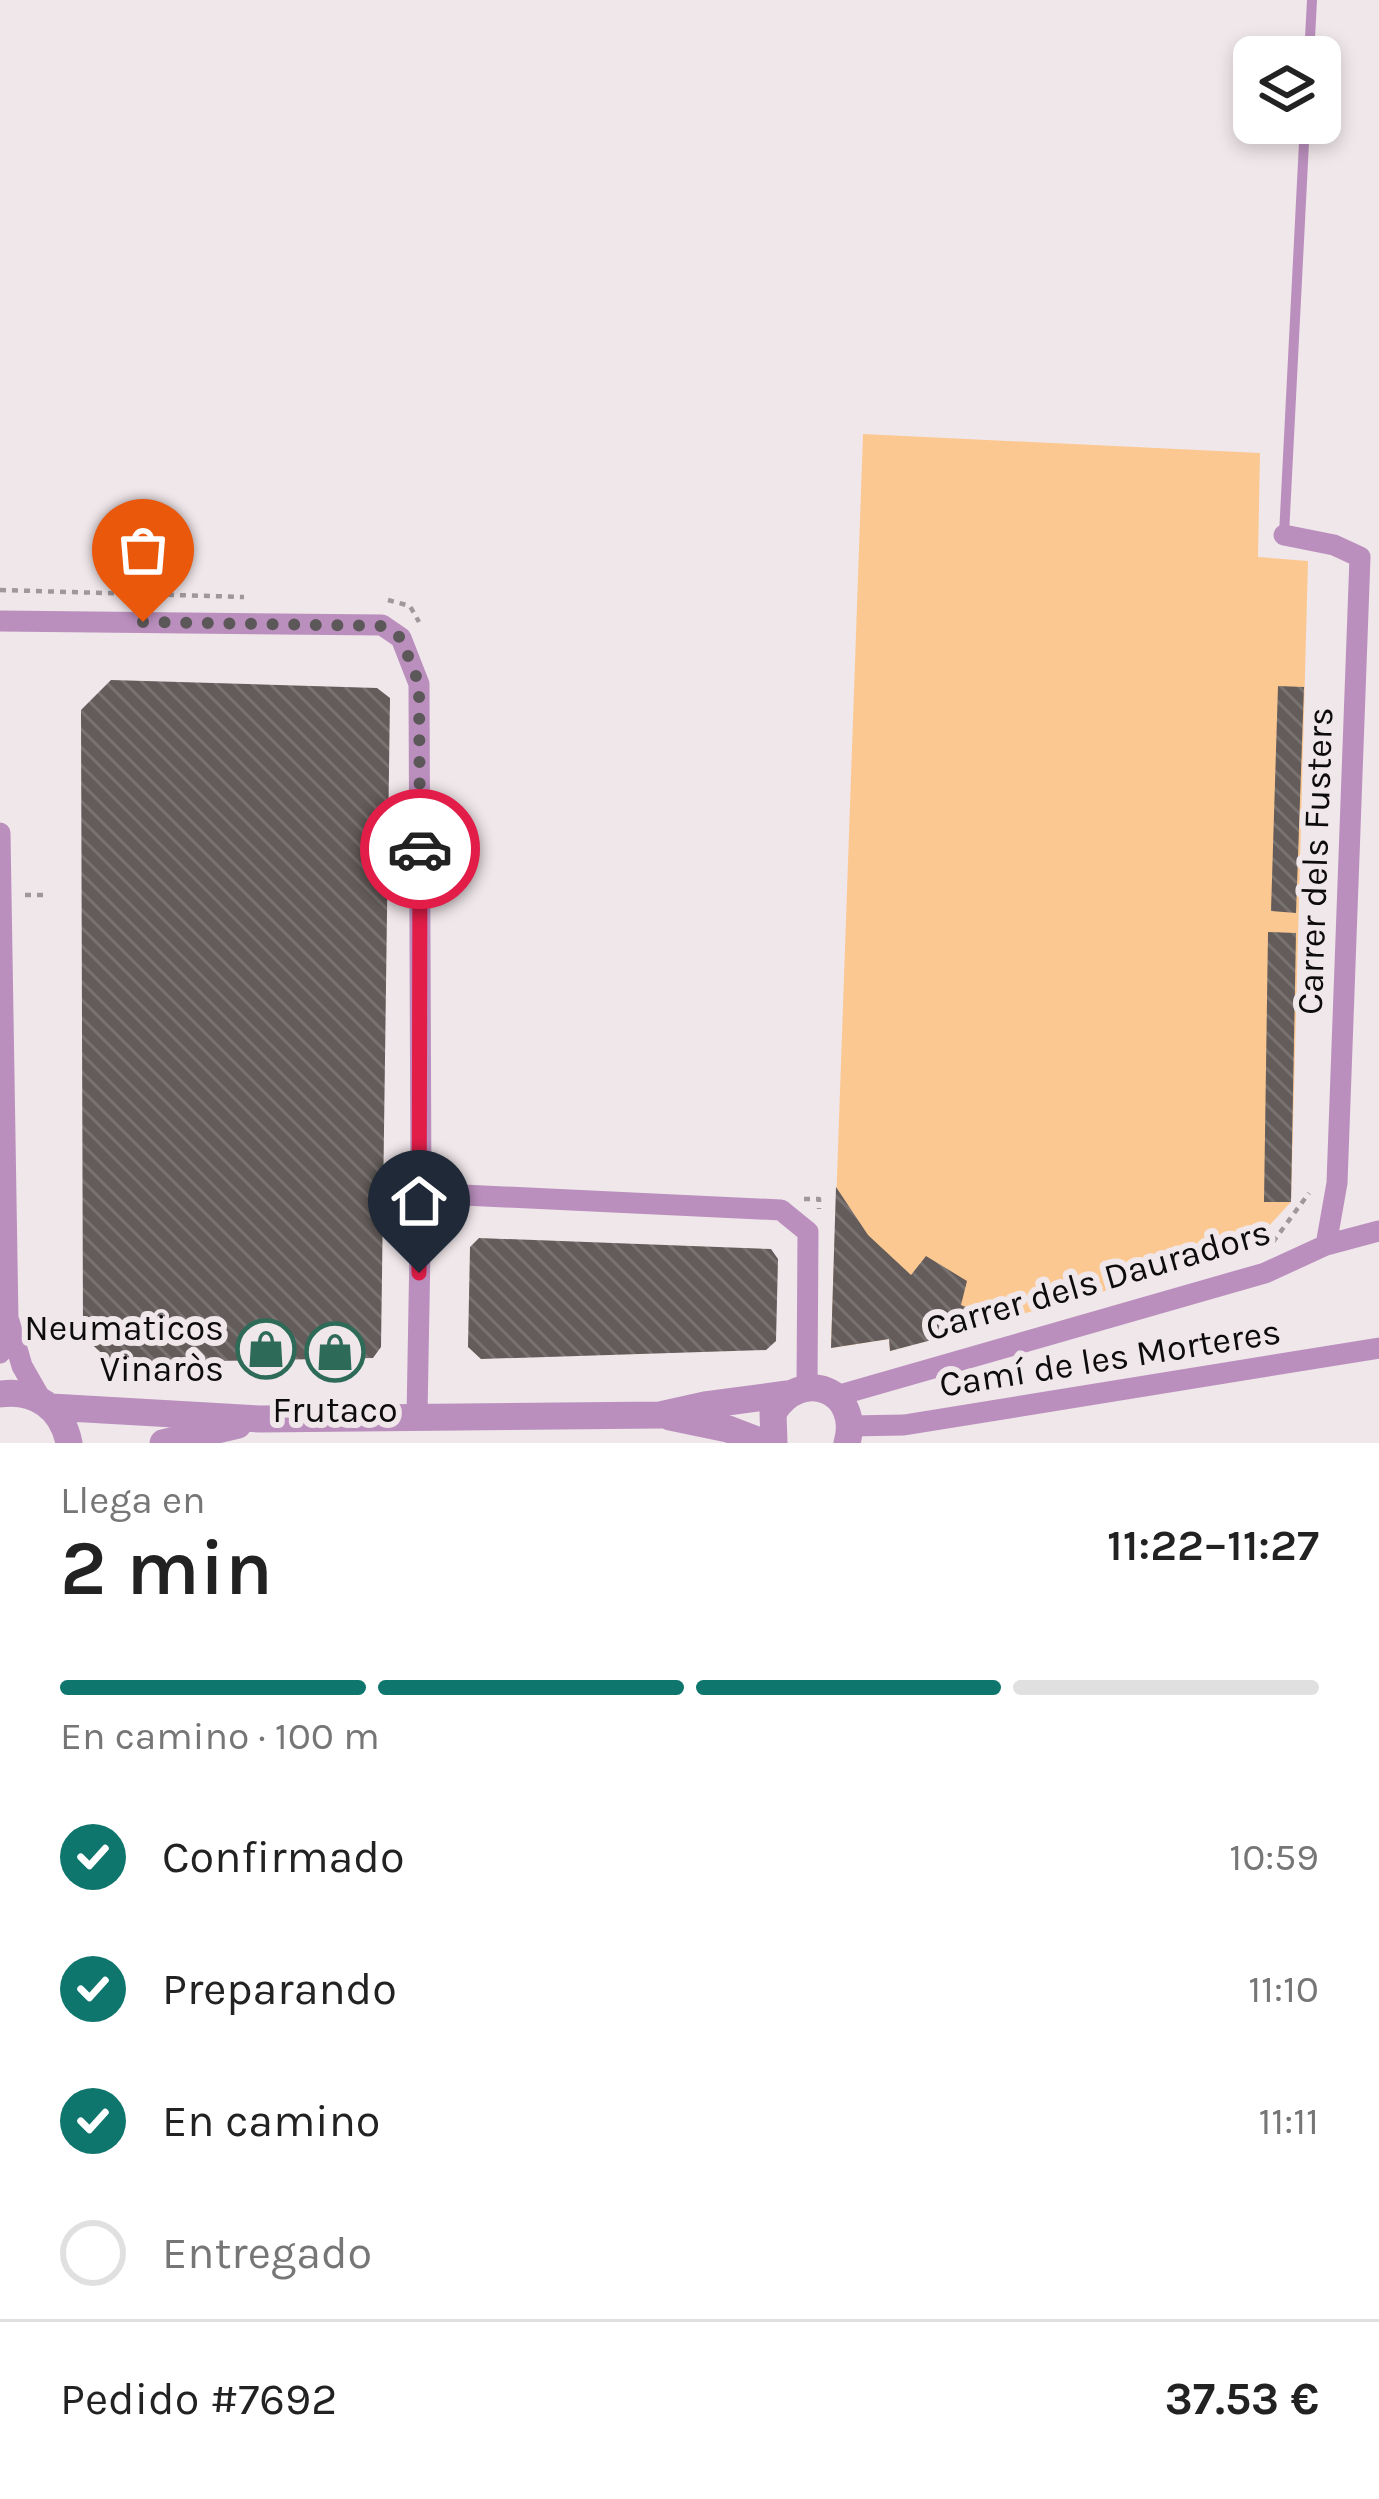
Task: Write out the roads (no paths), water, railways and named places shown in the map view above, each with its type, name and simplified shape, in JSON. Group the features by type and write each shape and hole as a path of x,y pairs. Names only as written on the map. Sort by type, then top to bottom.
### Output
{"street":[{"name":"Carrer dels Fusters","path":"1284,535 1334,545 1360,557 1336,1183 1326,1245"},
{"path":"0,620 382,626 412,638 419,684 417,1417"},
{"path":"0,833 8,1320 0,1353"},
{"path":"421,1193 789,1204 808,1232 797,1391 773,1413 774,1443"},
{"name":"Carrer dels Dauradors","path":"836,1396 1265,1274 1326,1245 1379,1231"},
{"path":"8,1320 22,1366 65,1428 69,1443"},
{"name":"Camí de les Morteres","path":"849,1435 1379,1348"},
{"path":"0,1394 20,1393 47,1404 260,1420 660,1415 797,1391 836,1396 849,1415 849,1435"},
{"path":"660,1415 728,1429 765,1443"},
{"path":"164,1443 260,1420"}],"lane":[{"path":"1310,36 1312,0"},
{"path":"1284,535 1304,144"}],"place":[{"name":"Neumaticos Vinaròs","path":"266,1349"},
{"name":"Frutaco","path":"335,1352"}]}
